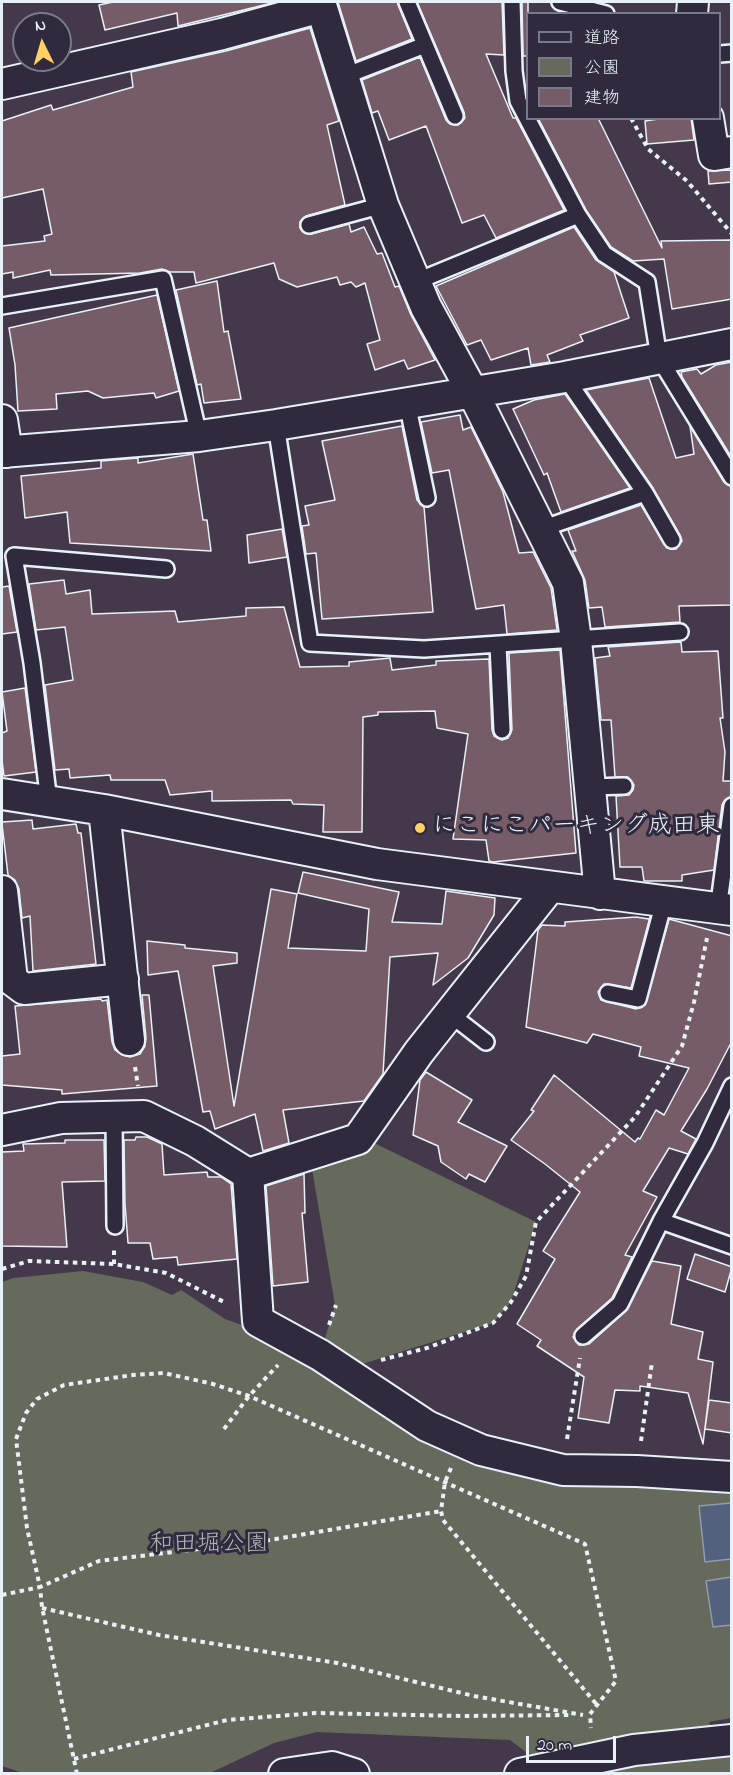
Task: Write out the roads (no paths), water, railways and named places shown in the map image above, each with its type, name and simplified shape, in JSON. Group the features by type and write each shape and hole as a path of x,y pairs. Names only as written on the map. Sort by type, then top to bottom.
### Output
{"street":[{"path":"2,84 222,34 321,4 382,205 426,307 473,393 568,583 576,640 600,894"},
{"path":"708,120 714,155 732,152"},
{"path":"2,420 4,452 199,436 473,393 658,358 730,347"},
{"path":"2,794 104,810 377,864 725,910"},
{"path":"104,810 129,1040"},
{"path":"2,1130 61,1118 144,1116 195,1141 248,1174 358,1139 419,1052 550,887"},
{"path":"2,891 12,980 24,989 123,979"},
{"path":"248,1174 258,1321 343,1370 427,1426 481,1450 563,1470 637,1471 732,1477"},
{"path":"520,1773 634,1750 732,1740"},
{"path":"284,1773 332,1767 354,1773"}],"lane":[{"path":"407,2 455,116"},
{"path":"512,2 514,71 518,101 526,116"},
{"path":"560,2 598,12"},
{"path":"342,77 425,45"},
{"path":"528,120 578,215 604,254 646,282 658,358 732,477"},
{"path":"309,225 382,205"},
{"path":"415,282 578,215"},
{"path":"2,306 164,279 199,436"},
{"path":"565,376 645,493 672,540"},
{"path":"407,403 427,498"},
{"path":"276,425 310,643 424,649 681,632"},
{"path":"541,529 645,493"},
{"path":"50,802 32,663 14,556 166,569"},
{"path":"498,645 502,730"},
{"path":"590,787 624,786"},
{"path":"725,910 732,806"},
{"path":"608,993 638,999 664,902"},
{"path":"450,1014 486,1042"},
{"path":"583,1336 620,1304 661,1221 705,1143 732,1086"},
{"path":"114,1116 115,1226"},
{"path":"661,1221 732,1246"}],"water":[{"path":"731,1503 731,1559 705,1562 699,1506"},
{"path":"731,1577 731,1625 713,1627 706,1581"}],"place":[{"name":"にこにこパーキング成田東","path":"420,828"}],"park label":[{"name":"和田堀公園","path":"209,1546"}]}
